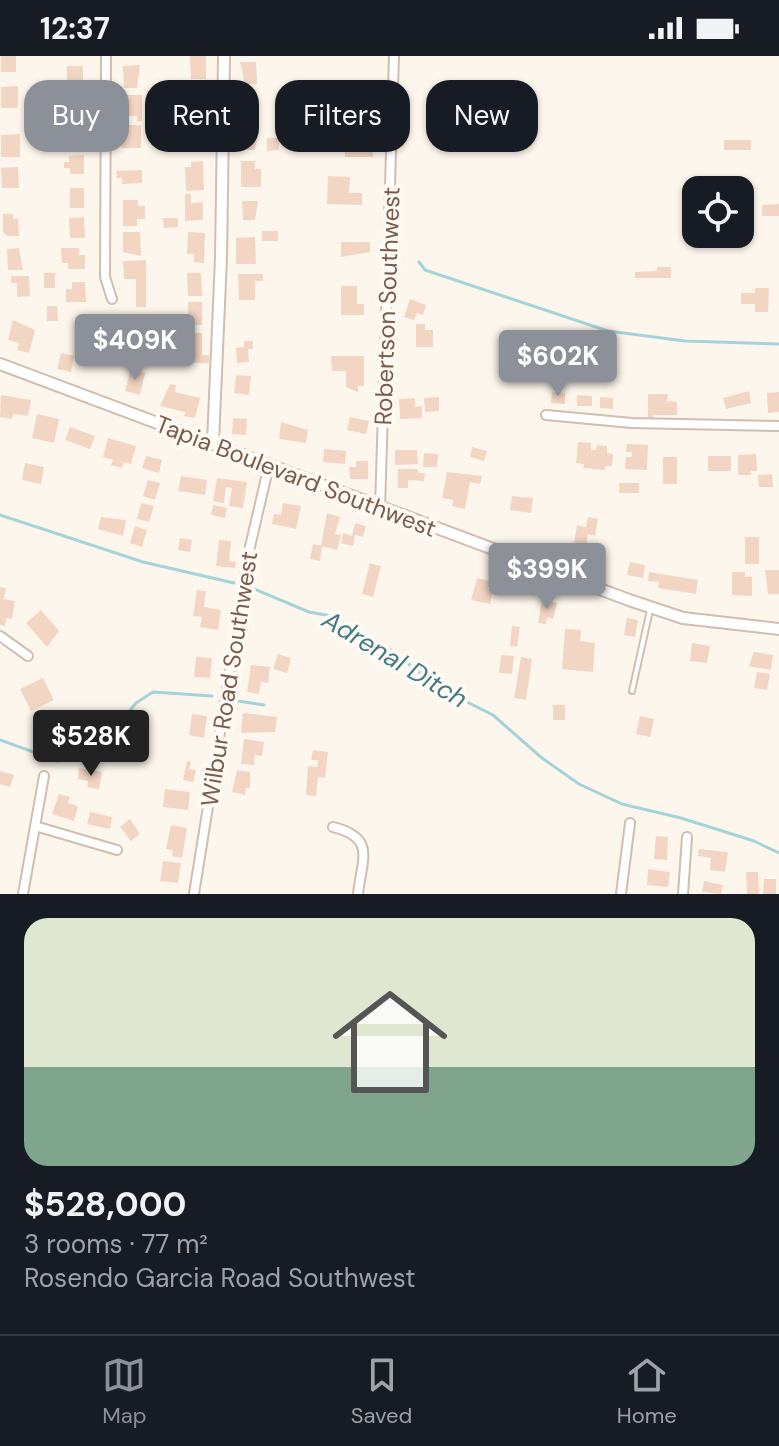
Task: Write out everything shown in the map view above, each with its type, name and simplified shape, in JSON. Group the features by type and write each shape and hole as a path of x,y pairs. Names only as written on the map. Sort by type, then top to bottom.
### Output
{"street":[{"path":"106,56 105,277 112,299"},
{"path":"213,442 221,258 224,56"},
{"name":"Robertson Southwest","path":"380,508 394,56"},
{"name":"Tapia Boulevard Southwest","path":"0,364 650,607 683,618 779,629"},
{"path":"546,415 632,423 779,426"},
{"name":"Wilbur Road Southwest","path":"194,894 249,551 269,465"},
{"path":"0,636 28,656"},
{"path":"23,894 44,776"},
{"path":"621,894 630,823"},
{"path":"35,826 117,850"},
{"path":"333,827 358,836 364,845 358,894"},
{"path":"683,894 687,837"}],"lane":[{"path":"632,691 650,607"}],"building":[{"path":"1,56 16,56 16,72 1,72"},
{"path":"190,56 206,56 206,79 191,79"},
{"path":"240,62 256,62 257,80 244,80"},
{"path":"140,65 137,88 129,88 129,80 124,80 123,66"},
{"path":"67,66 83,66 83,80 67,80"},
{"path":"18,86 18,108 1,108 1,87"},
{"path":"129,95 142,95 142,121 137,122 137,116 129,116"},
{"path":"129,125 141,125 141,148 129,148"},
{"path":"20,134 20,157 1,157 1,135"},
{"path":"267,138 275,138 275,150 267,151"},
{"path":"724,140 751,140 751,150 724,150"},
{"path":"345,152 373,152 373,157 345,157"},
{"path":"84,155 84,174 70,174 70,168 64,168 69,156"},
{"path":"203,161 204,190 186,191 185,167 191,167 191,162"},
{"path":"241,161 255,161 255,169 261,169 261,187 241,187"},
{"path":"18,167 19,188 2,188 1,168"},
{"path":"142,170 142,183 122,184 122,178 117,178 116,171"},
{"path":"328,176 350,177 349,193 362,193 362,205 327,204"},
{"path":"70,188 84,188 84,208 70,208"},
{"path":"185,194 191,194 191,203 203,202 203,220 185,221"},
{"path":"123,200 138,200 138,206 145,206 145,219 137,219 137,226 123,226"},
{"path":"242,201 258,201 255,220 243,220"},
{"path":"779,204 779,216 762,216 762,205"},
{"path":"3,214 13,214 13,219 18,219 19,236 7,236 3,232"},
{"path":"84,217 85,238 70,238 69,218"},
{"path":"163,218 178,218 178,227 164,228"},
{"path":"262,231 278,231 278,241 262,241"},
{"path":"123,232 140,232 141,256 123,252"},
{"path":"188,232 205,233 204,263 194,262 194,254 187,254"},
{"path":"255,237 256,264 236,264 236,238"},
{"path":"341,242 370,242 370,252 341,257"},
{"path":"19,248 23,270 8,270 7,249"},
{"path":"61,248 79,248 79,255 85,255 85,269 68,269 68,263 62,263"},
{"path":"146,260 146,307 136,307 136,279 124,279 123,261"},
{"path":"657,267 671,267 671,278 635,278 635,272 657,271"},
{"path":"44,273 55,273 55,288 44,288"},
{"path":"187,273 201,273 202,296 188,296"},
{"path":"238,274 263,274 263,281 255,281 255,300 239,300"},
{"path":"11,276 29,276 30,296 17,297 17,283 11,283"},
{"path":"72,282 85,282 86,302 66,302 66,289 72,289"},
{"path":"341,286 357,286 357,304 364,304 364,315 341,315"},
{"path":"755,288 769,288 768,312 755,312 755,304 741,304 741,293 755,293"},
{"path":"410,299 426,305 423,315 417,313 414,320 404,317"},
{"path":"188,302 202,302 202,325 188,325"},
{"path":"47,306 57,306 58,321 47,321"},
{"path":"13,320 35,330 29,353 17,350 19,343 8,340"},
{"path":"416,324 425,324 425,330 433,330 433,347 416,347"},
{"path":"189,333 202,333 202,355 209,355 209,363 186,363 185,351 179,352 179,345 189,345"},
{"path":"244,341 253,341 253,349 248,349 249,362 237,363 236,348 244,347"},
{"path":"61,353 74,356 71,372 57,369"},
{"path":"331,356 364,356 364,386 358,386 358,392 346,387 346,371 332,371"},
{"path":"131,369 145,373 140,395 125,391"},
{"path":"236,375 251,376 249,395 234,393"},
{"path":"170,384 176,385 175,392 200,398 195,418 184,416 185,412 160,406"},
{"path":"749,391 751,403 726,409 723,398"},
{"path":"552,392 565,393 565,404 551,403"},
{"path":"779,392 779,412 768,413 767,393"},
{"path":"648,394 668,394 667,401 677,402 677,415 653,415 653,419 648,419"},
{"path":"1,395 31,400 28,416 13,414 12,419 0,417"},
{"path":"577,395 592,396 592,406 577,406"},
{"path":"439,397 439,411 425,412 424,398"},
{"path":"600,397 613,398 613,409 600,408"},
{"path":"415,398 415,407 422,406 422,418 400,419 399,399"},
{"path":"37,414 59,419 54,443 32,438"},
{"path":"350,417 369,421 366,434 347,430"},
{"path":"233,418 247,419 246,435 232,434"},
{"path":"281,422 308,430 306,443 279,439"},
{"path":"70,427 95,436 90,449 65,440"},
{"path":"108,438 136,446 131,464 124,462 122,468 111,465 113,460 103,457"},
{"path":"578,442 591,443 591,450 596,450 597,445 607,446 607,453 613,454 612,466 605,466 605,470 583,468 584,464 576,463"},
{"path":"627,444 648,445 647,470 625,469 626,457 632,457 632,452 626,452"},
{"path":"472,447 487,451 484,461 470,457"},
{"path":"324,449 346,451 345,464 323,462"},
{"path":"395,450 417,450 418,464 395,465"},
{"path":"424,453 438,454 437,467 423,467"},
{"path":"756,454 757,471 751,471 751,475 738,475 738,455"},
{"path":"146,456 162,460 159,473 142,468"},
{"path":"708,456 731,456 731,471 708,471"},
{"path":"663,457 677,457 677,484 663,484"},
{"path":"356,461 368,461 368,479 350,479 349,467 356,467"},
{"path":"25,463 44,467 41,484 22,480"},
{"path":"398,469 418,469 418,473 425,473 424,481 408,480 408,488 398,488"},
{"path":"447,472 482,476 480,484 470,482 465,509 452,506 453,500 442,498"},
{"path":"772,474 773,487 759,487 758,475"},
{"path":"181,476 207,480 205,495 178,491"},
{"path":"217,478 247,482 243,508 229,506 232,488 226,487 224,503 213,501"},
{"path":"148,480 160,483 155,500 143,496"},
{"path":"619,483 639,483 639,493 619,493"},
{"path":"512,496 533,498 531,513 510,510"},
{"path":"141,503 154,506 149,522 137,519"},
{"path":"283,503 301,506 296,529 272,524 274,514 281,515"},
{"path":"213,505 227,508 225,518 211,515"},
{"path":"327,513 340,517 335,534 341,535 337,550 321,546"},
{"path":"101,517 126,520 123,536 98,529"},
{"path":"588,517 598,519 595,536 588,534 586,546 574,544 577,525 586,527"},
{"path":"355,523 366,526 363,537 355,535 353,546 341,543 343,533 352,536"},
{"path":"135,526 147,530 142,547 130,543"},
{"path":"745,537 759,537 759,564 745,564"},
{"path":"180,538 192,540 190,552 178,550"},
{"path":"219,540 231,541 229,561 236,562 235,568 216,566"},
{"path":"313,544 322,546 320,561 310,559"},
{"path":"630,562 645,565 643,578 627,575"},
{"path":"370,563 381,566 373,597 362,594"},
{"path":"765,570 779,570 779,594 768,594"},
{"path":"649,572 698,580 696,594 658,588 659,582 648,581"},
{"path":"732,572 745,572 745,577 752,577 752,596 732,595"},
{"path":"477,578 490,581 488,589 493,590 490,604 471,600"},
{"path":"0,587 6,588 4,599 15,601 12,619 6,618 5,626 0,625"},
{"path":"197,590 206,591 204,607 221,610 218,630 200,627 202,617 193,616"},
{"path":"542,600 557,603 553,619 547,617 546,624 538,623"},
{"path":"41,610 59,631 47,647 26,623"},
{"path":"627,618 638,620 635,637 624,635"},
{"path":"512,626 520,627 517,647 510,646"},
{"path":"565,629 581,630 580,641 595,643 593,672 562,669"},
{"path":"692,643 710,646 707,663 690,661"},
{"path":"754,652 773,655 771,670 749,666"},
{"path":"278,654 291,658 287,673 273,669"},
{"path":"501,655 514,656 512,674 499,673"},
{"path":"196,657 212,658 210,678 194,677"},
{"path":"521,657 532,659 526,700 514,698"},
{"path":"251,665 270,667 268,683 261,682 259,694 247,692"},
{"path":"757,672 770,674 767,690 754,688"},
{"path":"43,678 54,700 31,711 20,689"},
{"path":"553,705 565,705 565,720 553,720"},
{"path":"243,713 277,717 275,732 241,733"},
{"path":"192,714 207,716 204,738 189,735"},
{"path":"640,716 654,719 650,737 636,734"},
{"path":"244,739 264,742 262,756 255,755 254,765 241,764"},
{"path":"313,750 328,752 325,778 318,777 316,796 306,795 308,766 317,767 318,760 311,760"},
{"path":"187,761 191,762 189,769 196,770 193,782 183,780"},
{"path":"79,768 102,772 99,789 87,787 88,781 78,779"},
{"path":"237,770 250,772 250,788 246,788 245,795 232,792"},
{"path":"0,771 14,775 10,787 0,784"},
{"path":"165,789 190,792 188,810 163,807"},
{"path":"59,794 70,797 68,803 78,806 74,821 52,814"},
{"path":"90,812 112,817 110,829 87,824"},
{"path":"130,819 140,834 131,841 120,827"},
{"path":"171,825 187,828 182,858 172,856 173,850 166,849"},
{"path":"656,836 668,837 667,860 654,859"},
{"path":"699,849 728,852 725,872 710,870 711,858 698,856"},
{"path":"163,861 181,863 178,883 160,881"},
{"path":"648,869 670,872 668,887 647,885"},
{"path":"746,872 758,872 759,894 747,894"},
{"path":"764,879 776,879 776,894 763,894"},
{"path":"704,881 723,885 721,894 702,892"}],"waterway":[{"path":"419,262 425,270 608,331 685,341 779,344"},
{"name":"Adrenal Ditch","path":"0,515 143,562 234,583"},
{"path":"252,588 309,612 331,616 388,648 441,689 493,715 542,758 579,784 622,804 681,818 754,841 779,853"},
{"path":"0,740 58,761 82,753 112,733 136,703 153,692 212,696"},
{"path":"238,701 264,705"}]}
